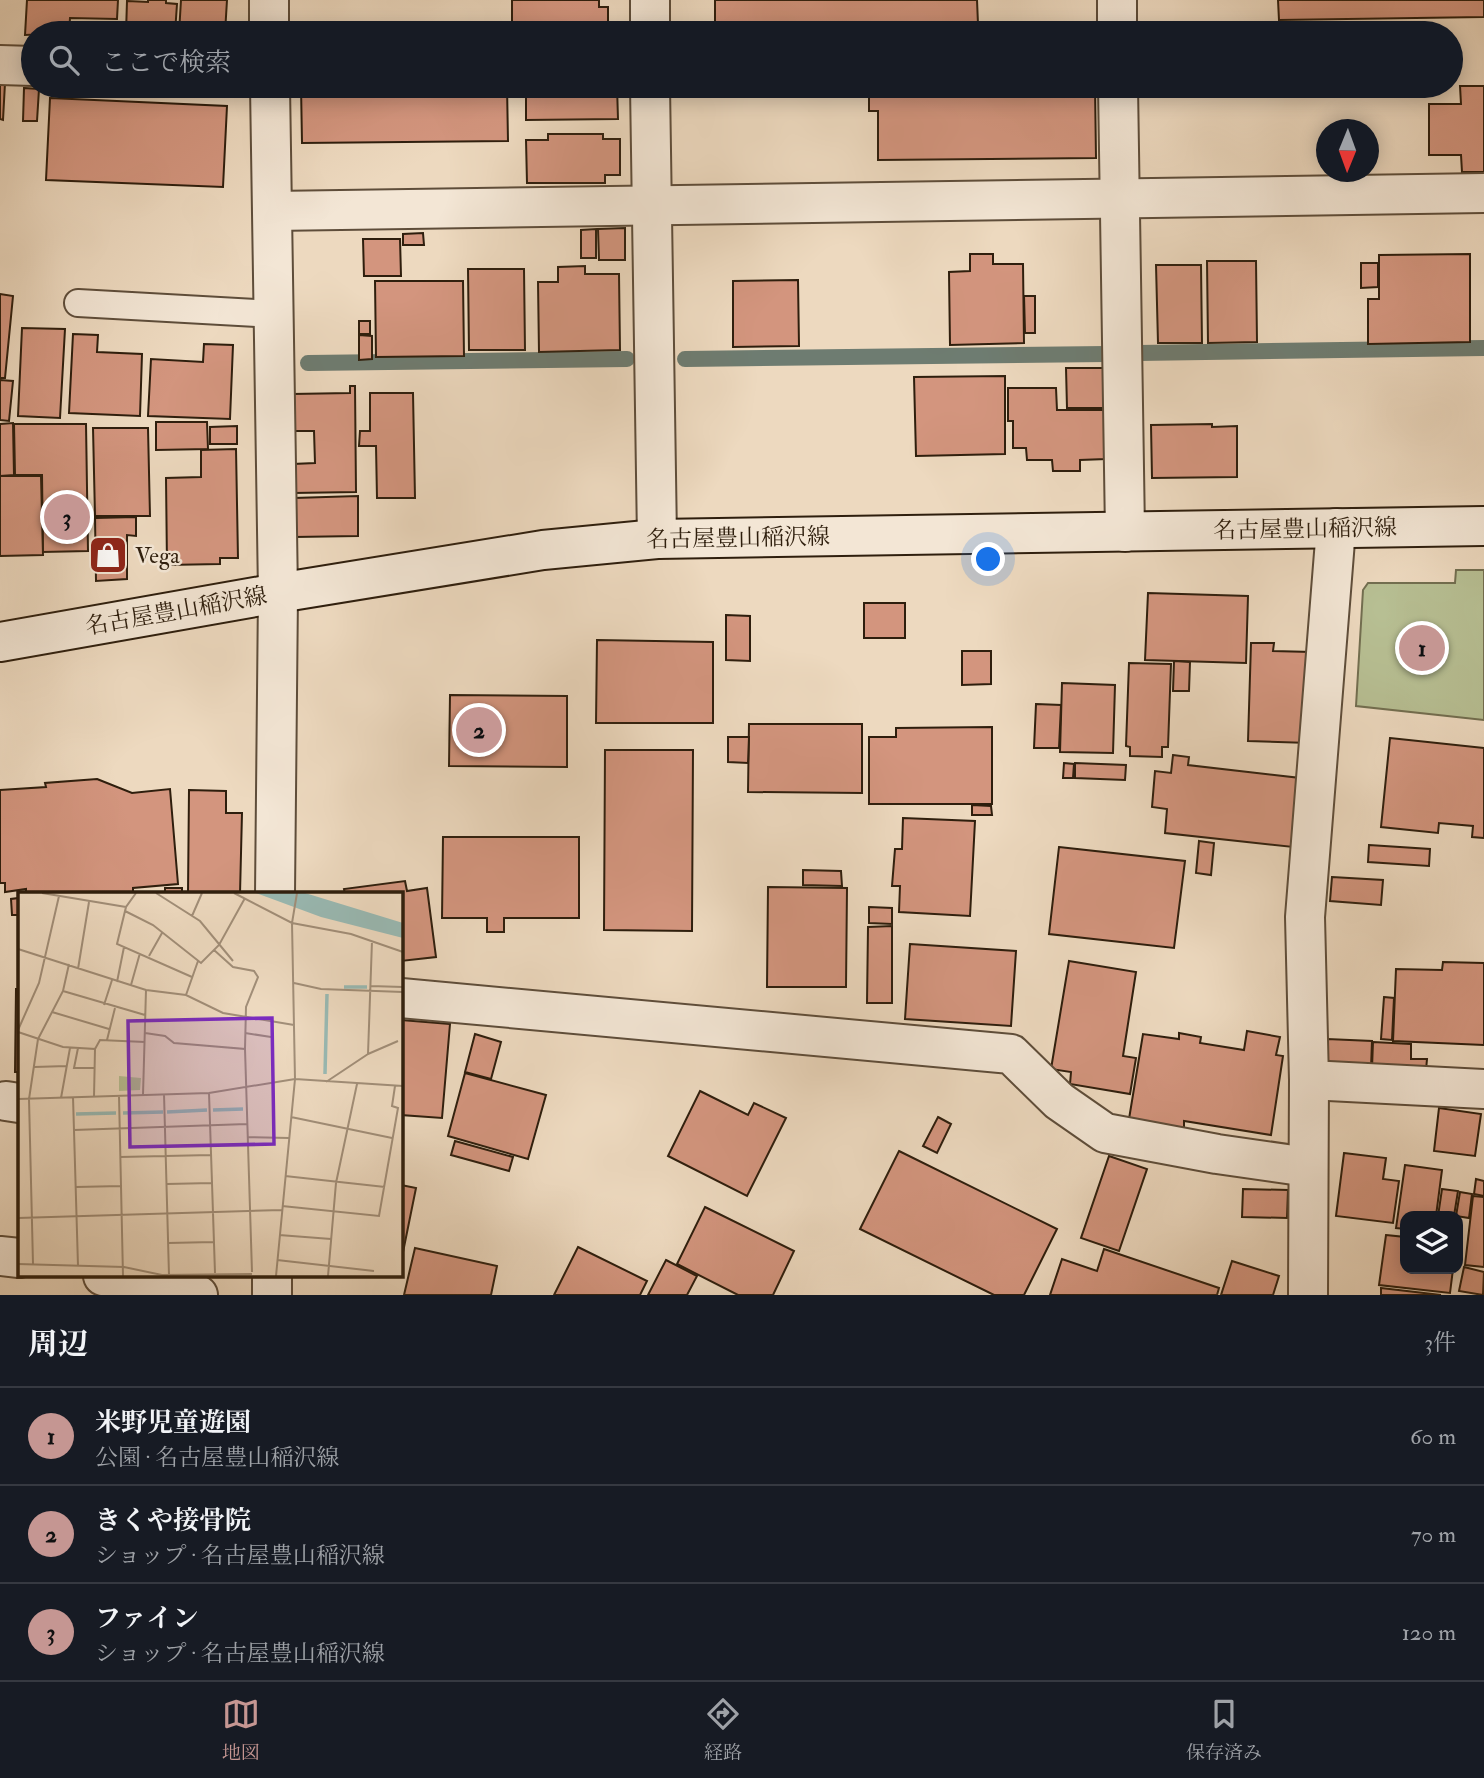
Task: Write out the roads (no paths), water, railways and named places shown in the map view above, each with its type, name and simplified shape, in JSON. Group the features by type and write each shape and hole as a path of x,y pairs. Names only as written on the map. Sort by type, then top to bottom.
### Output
{"street":[{"path":"269,0 269,21"},
{"path":"650,0 650,21"},
{"path":"1117,0 1117,21"},
{"path":"0,65 21,66"},
{"path":"270,98 278,593 275,892"},
{"path":"650,98 657,538"},
{"path":"1118,98 1125,532"},
{"path":"272,211 1484,193"},
{"name":"名古屋豊山稲沢線","path":"0,642 563,547 657,538 1484,526"},
{"path":"1308,1295 1305,917 1336,528"},
{"path":"402,998 1011,1054 1059,1101 1105,1133 1217,1154 1308,1167"},
{"path":"1308,1080 1484,1089"},
{"path":"0,1256 18,1258"},
{"path":"113,1278 198,1295"}],"lane":[{"path":"78,303 274,314"}],"waterway":[{"path":"1139,353 1484,348"},
{"path":"685,359 1106,354"},
{"path":"308,363 627,359"}],"place":[{"name":"ファイン","path":"67,517"},
{"name":"Vega","path":"108,555"},
{"name":"米野児童遊園","path":"1422,648"},
{"name":"きくや接骨院","path":"479,730"}]}
